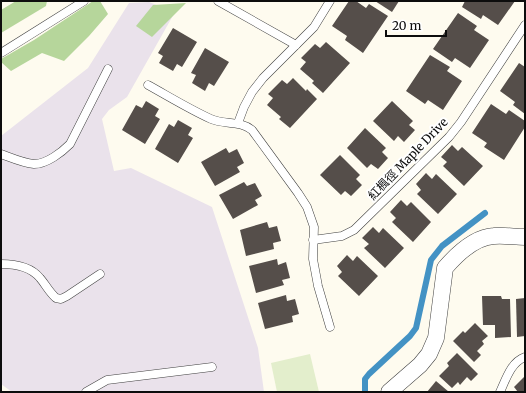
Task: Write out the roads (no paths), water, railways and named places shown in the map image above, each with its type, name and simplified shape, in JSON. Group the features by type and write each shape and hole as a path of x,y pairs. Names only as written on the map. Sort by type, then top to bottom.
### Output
{"street":[{"path":"389,392 420,365 429,354 436,338 445,268 452,260 477,240 493,236 525,237"}],"lane":[{"path":"1,53 84,1"},
{"path":"218,1 296,45"},
{"path":"238,123 252,92 263,78 314,27 330,1"},
{"name":"紅楓徑 Maple Drive","path":"314,240 342,236 354,230 449,137 461,122 525,25"},
{"path":"1,154 20,161 36,164 60,154 70,144 108,69"},
{"path":"148,84 211,119 223,123 238,123 246,125 252,130 307,207 314,228 313,259 318,286 330,327"},
{"path":"1,264 12,264 28,269 39,277 47,290 56,298 61,299 100,274"},
{"path":"500,392 511,369 517,362 525,357"},
{"path":"86,392 107,380 212,367"}],"waterway":[{"path":"365,392 365,379 410,336 416,328 431,260 442,246 485,213"}]}
